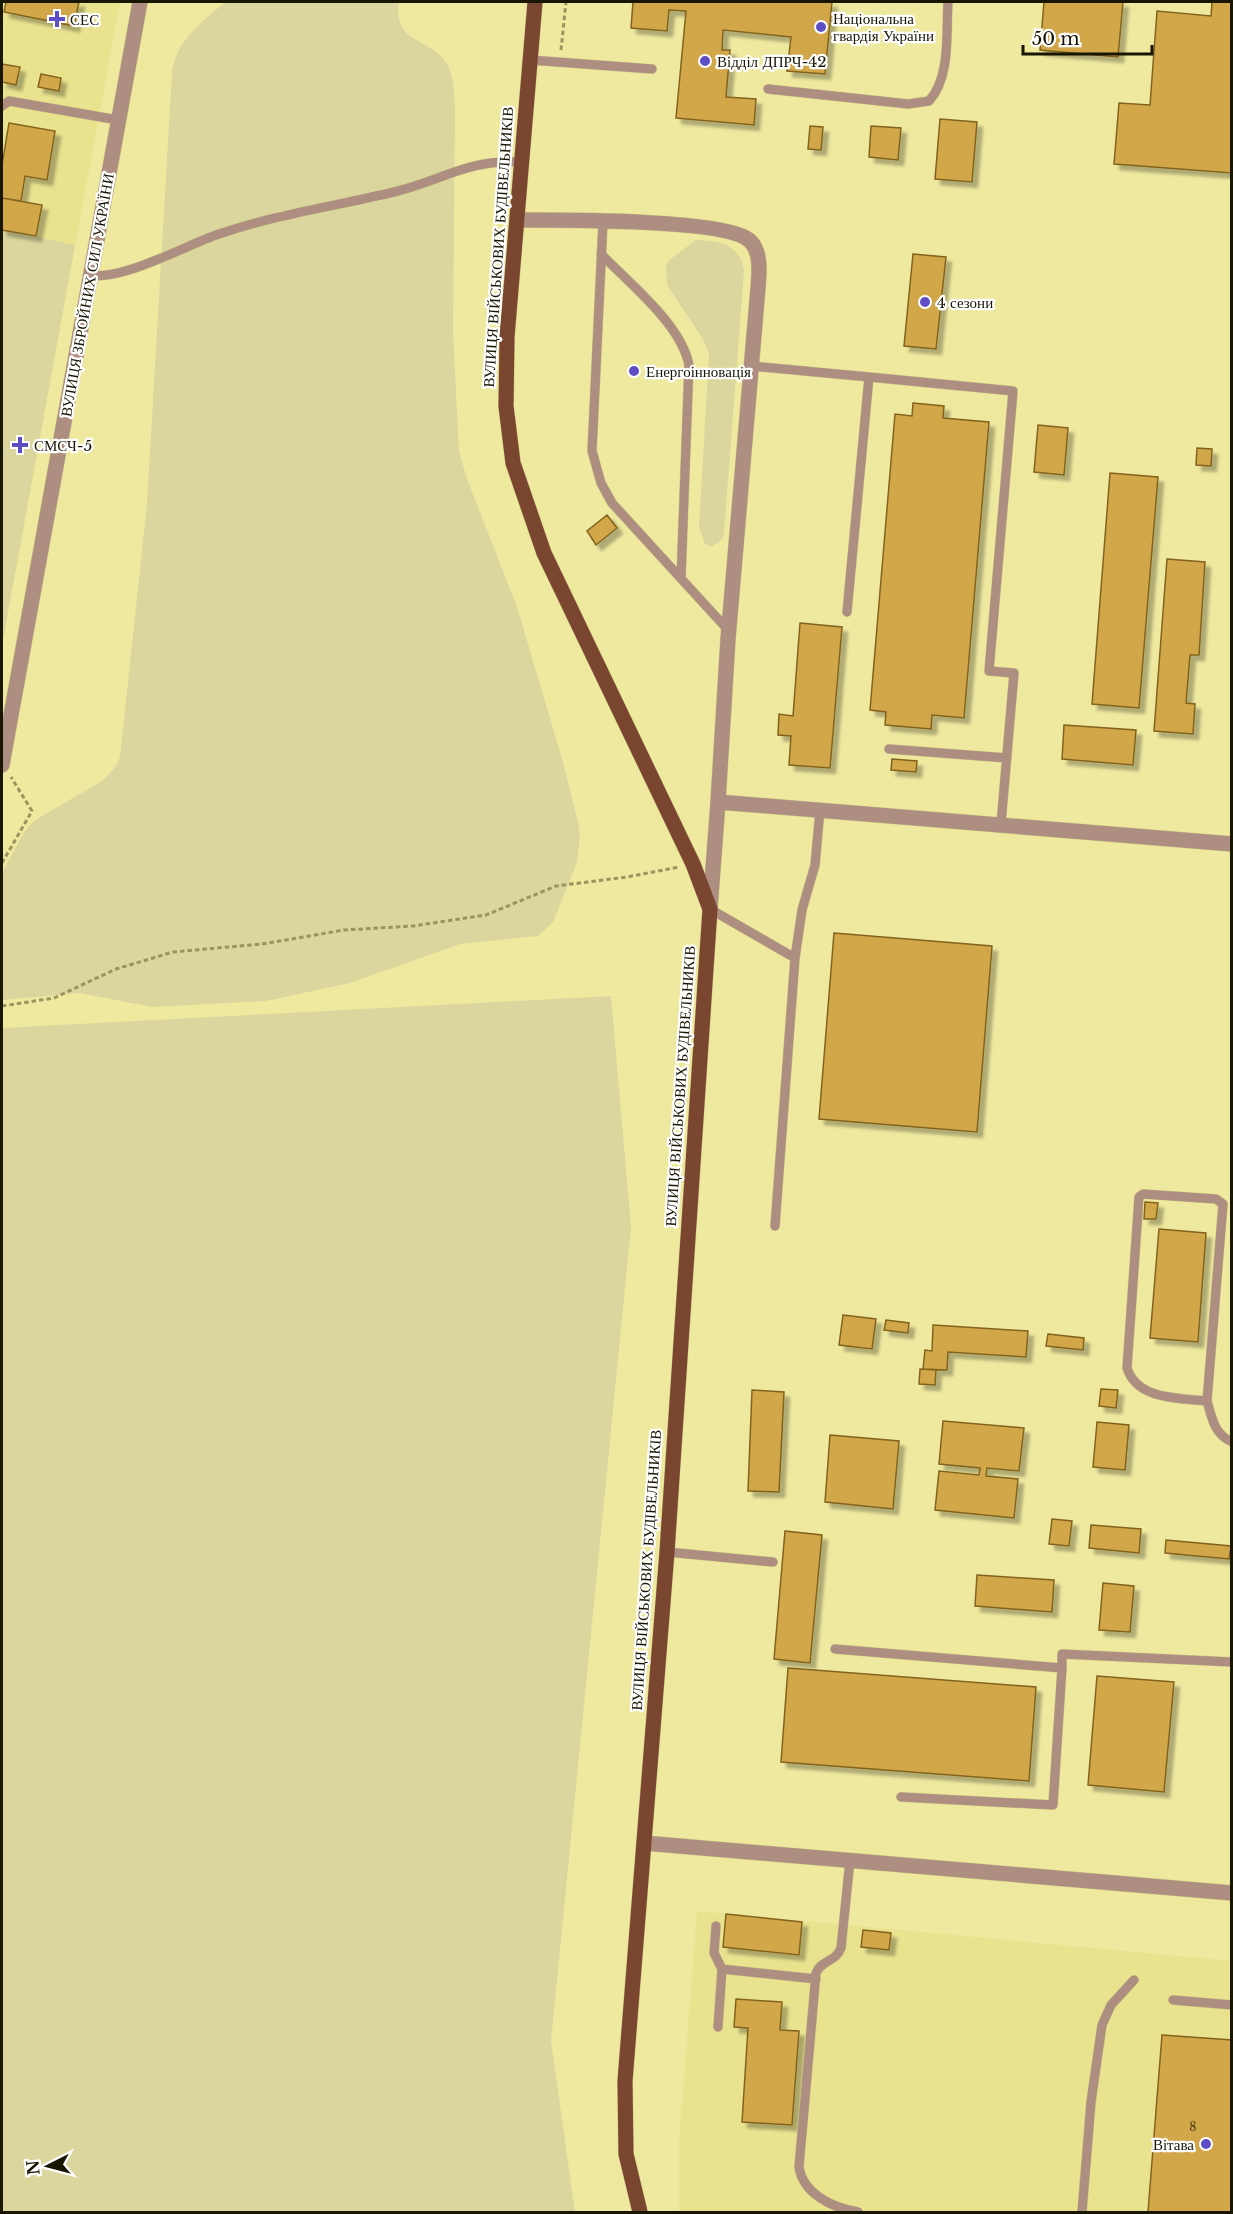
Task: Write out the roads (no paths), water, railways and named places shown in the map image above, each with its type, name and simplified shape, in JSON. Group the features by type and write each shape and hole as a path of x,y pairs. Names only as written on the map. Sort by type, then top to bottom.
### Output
{"main road":[{"name":"ВУЛИЦЯ ВІЙСЬКОВИХ БУДІВЕЛЬНИКІВ","path":"535,2 505,377 508,435 513,463 544,553 693,864 710,909 667,1552 624,2107 626,2154 640,2212"}],"street":[{"name":"ВУЛИЦЯ ЗБРОЙНИХ СИЛ УКРАЇНИ","path":"2,764 140,2"},
{"path":"517,220 721,229 749,240 757,255 759,274 729,631 710,909"},
{"path":"718,802 1232,844"},
{"path":"644,1843 1232,1893"}],"lane":[{"path":"768,89 908,104 929,101 939,88 942,75 948,2"},
{"path":"530,60 652,69"},
{"path":"2,106 9,101 118,120"},
{"path":"91,275 112,276 219,234 395,192 475,164 497,160 522,162"},
{"path":"603,222 592,451 601,483 612,503 729,631"},
{"path":"601,254 677,333 687,353 689,365 681,578"},
{"path":"751,366 1013,391 989,671 1014,673 1001,824"},
{"path":"847,612 869,377"},
{"path":"889,749 1007,758"},
{"path":"775,1226 795,958 802,910 814,865 820,810"},
{"path":"710,909 795,958"},
{"path":"1207,1401 1150,1392 1132,1380 1126,1368 1139,1197 1143,1194 1216,1199 1223,1203 1207,1401 1214,1426 1224,1439 1232,1443"},
{"path":"667,1552 773,1562"},
{"path":"835,1649 1062,1668"},
{"path":"901,1797 1053,1805 1062,1654 1230,1662"},
{"path":"850,1860 841,1948 835,1959 818,1968 816,1979 800,2172 806,2185 819,2197 835,2206 858,2212"},
{"path":"716,1926 714,1953 722,1970 718,2027"},
{"path":"722,1970 816,1979"},
{"path":"1082,2212 1089,2121 1102,2025 1111,2005 1134,1980"},
{"path":"1173,2000 1232,2005"}],"place":[{"name":"СЕС","path":"57,19"},
{"name":"Національна гвардія України","path":"821,27"},
{"name":"Відділ ДПРЧ-42","path":"705,61"},
{"name":"4 сезони","path":"925,302"},
{"name":"Енергоінновація","path":"634,371"},
{"name":"СМСЧ-5","path":"20,445"},
{"name":"Вітава","path":"1206,2144"}]}
